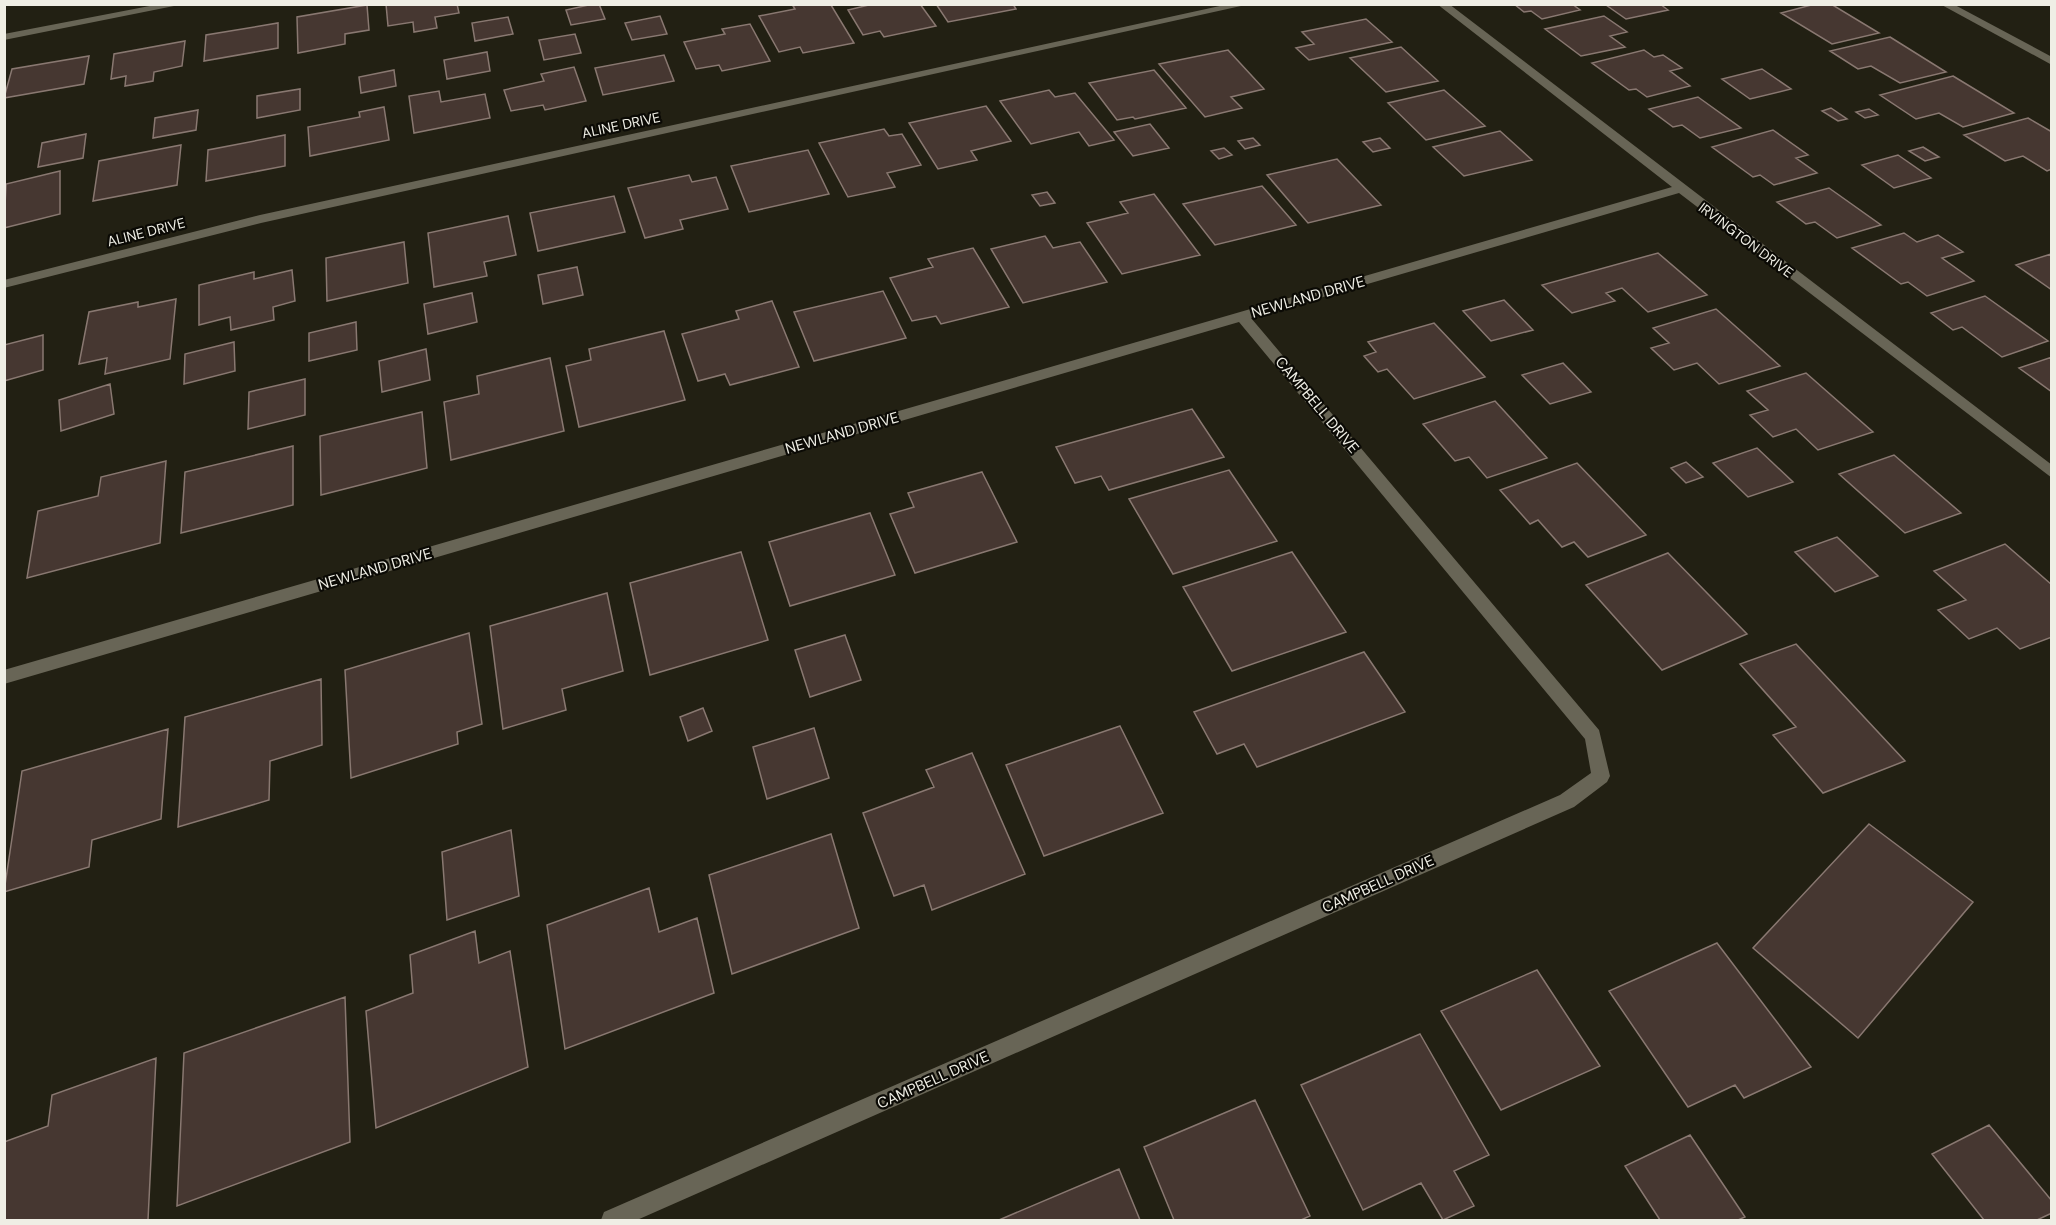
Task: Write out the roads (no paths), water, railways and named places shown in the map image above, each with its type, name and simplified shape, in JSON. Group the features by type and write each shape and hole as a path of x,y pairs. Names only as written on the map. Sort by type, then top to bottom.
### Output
{"street":[{"path":"4,37 178,4"},
{"name":"ALINE DRIVE","path":"4,284 260,219 1245,4"},
{"name":"IRVINGTON DRIVE","path":"1442,4 1679,189 2052,473"},
{"path":"1945,4 2052,62"},
{"name":"NEWLAND DRIVE","path":"4,677 1679,189"},
{"name":"CAMPBELL DRIVE","path":"612,1221 1567,801 1601,776 1593,736 1528,655 1242,316"}]}
